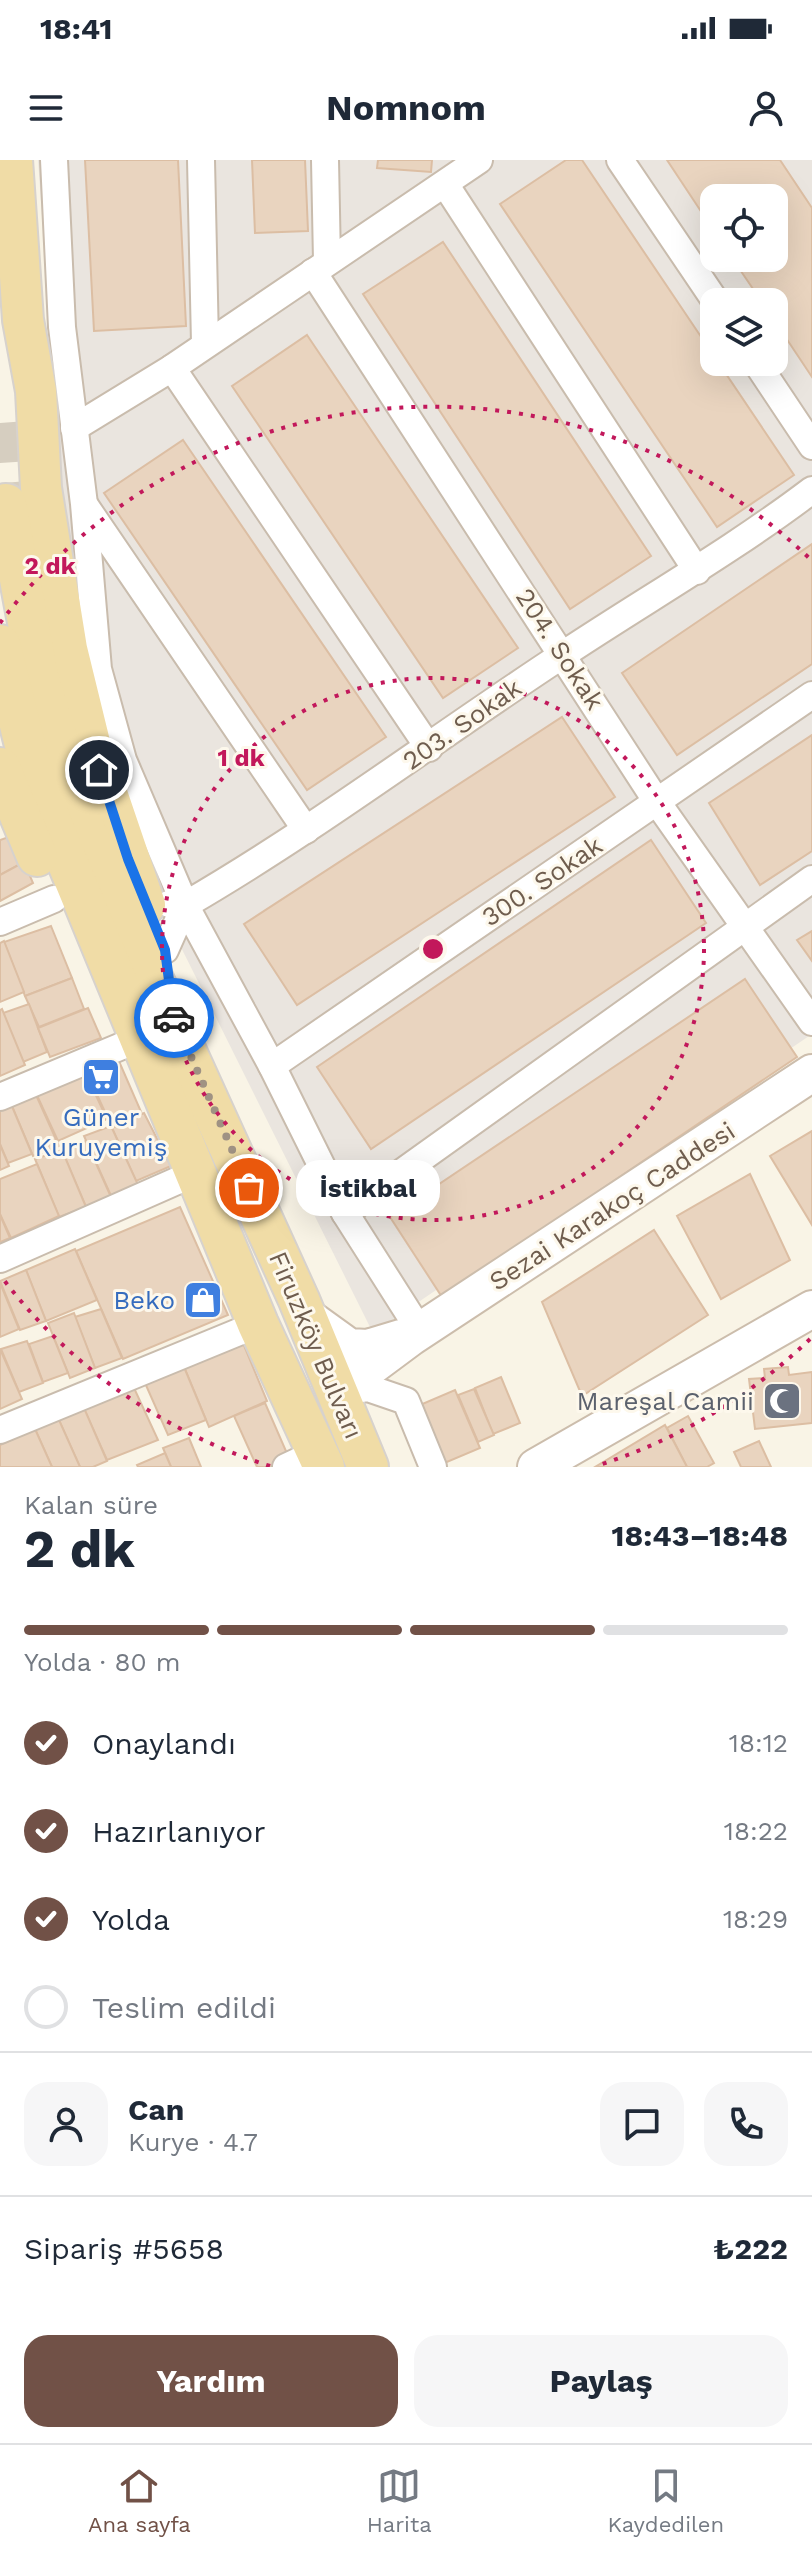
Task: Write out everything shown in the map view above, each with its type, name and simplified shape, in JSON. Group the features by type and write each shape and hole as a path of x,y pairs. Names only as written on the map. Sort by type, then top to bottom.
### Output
{"main road":[{"path":"12,160 23,320 34,382 40,466 70,662 94,756 144,902 165,950 158,1029"},
{"path":"0,359 26,370 34,382"},
{"path":"3,496 40,466"},
{"name":"Firuzköy Bulvarı","path":"3,496 38,676 55,738 86,832 128,931 158,1029 306,1316 368,1467"},
{"path":"0,645 29,761 50,818 158,1029 197,1172 309,1462"},
{"path":"0,768 54,899 158,1029"}],"street":[{"path":"54,160 62,327 84,504 98,669 123,760 185,905 272,1066 345,1213 415,1334 368,1348 349,1347 306,1316"},
{"path":"201,160 205,343"},
{"path":"320,267 325,160"},
{"path":"74,428 172,368 479,160"},
{"path":"620,160 707,288"},
{"path":"445,184 697,571"},
{"name":"204. Sokak","path":"320,267 657,802 812,1022"},
{"path":"172,368 429,748"},
{"path":"765,376 812,446"},
{"name":"203. Sokak","path":"185,905 270,856 563,654 697,571 812,490"},
{"path":"84,504 306,830"},
{"name":"300. Sokak","path":"272,1066 812,695"},
{"path":"345,1213 812,879"},
{"path":"0,922 54,899"},
{"path":"144,902 185,905"},
{"path":"165,950 185,905"},
{"path":"0,1097 158,1029"},
{"name":"Sezai Karakoç Caddesi","path":"337,1392 415,1334 812,1073"},
{"path":"0,1259 197,1172"},
{"path":"536,1467 812,1309"},
{"path":"0,1430 258,1324"},
{"path":"337,1392 368,1388 406,1401 433,1467"}],"shaded area":[{"path":"38,160 812,160 812,1034 373,1333 149,883 97,745 54,495 55,398"}],"building":[{"path":"85,160 178,160 186,326 94,331"},
{"path":"252,160 305,160 308,231 255,233"},
{"path":"378,160 432,160 431,172 377,168"},
{"path":"566,160 582,160 700,335 700,376 727,376 794,475 717,527 500,204"},
{"path":"667,160 780,160 812,208 812,377 788,341 788,288 752,288 742,272 788,272 788,184 700,184 700,210"},
{"path":"443,242 651,556 570,609 363,294"},
{"path":"307,335 518,648 443,698 232,386"},
{"path":"183,440 386,737 307,790 104,493"},
{"path":"812,544 812,664 677,755 622,673"},
{"path":"562,717 615,797 297,1005 244,924"},
{"path":"812,735 812,851 760,885 709,803"},
{"path":"9,837 23,863 0,875 0,840"},
{"path":"651,840 706,923 371,1149 317,1067"},
{"path":"24,862 33,883 0,901 0,875"},
{"path":"51,926 72,978 25,996 4,942"},
{"path":"812,931 812,961 797,940"},
{"path":"4,941 24,992 0,1002 0,943"},
{"path":"72,978 84,1009 39,1027 25,996"},
{"path":"745,979 797,1057 442,1297 390,1217"},
{"path":"29,1004 47,1052 23,1062 3,1013"},
{"path":"88,1008 101,1038 50,1057 38,1028"},
{"path":"0,1010 25,1065 0,1076"},
{"path":"118,1059 142,1114 112,1127 86,1071"},
{"path":"85,1072 107,1119 58,1141 35,1091"},
{"path":"36,1095 59,1146 33,1156 11,1104"},
{"path":"11,1104 32,1154 8,1163 0,1144 0,1108"},
{"path":"144,1113 171,1166 136,1181 112,1128"},
{"path":"111,1126 139,1187 112,1198 84,1136"},
{"path":"812,1131 812,1225 770,1156"},
{"path":"86,1141 111,1197 86,1207 62,1151"},
{"path":"0,1145 9,1166 0,1170"},
{"path":"62,1150 86,1207 59,1217 35,1159"},
{"path":"37,1164 59,1216 11,1238 0,1214 0,1179"},
{"path":"750,1174 790,1260 721,1299 677,1216"},
{"path":"180,1207 228,1315 123,1359 76,1251"},
{"path":"0,1215 10,1238 0,1242"},
{"path":"654,1230 708,1315 582,1396 542,1302"},
{"path":"75,1249 97,1300 46,1321 26,1270"},
{"path":"26,1270 46,1321 20,1330 0,1281"},
{"path":"0,1283 19,1329 0,1337"},
{"path":"101,1309 122,1358 95,1368 75,1317"},
{"path":"74,1313 95,1368 70,1378 48,1323"},
{"path":"53,1336 68,1373 43,1382 29,1344"},
{"path":"27,1341 43,1383 19,1392 1,1349"},
{"path":"243,1343 267,1401 209,1427 184,1367"},
{"path":"0,1349 22,1399 0,1409"},
{"path":"184,1367 206,1420 168,1435 145,1383"},
{"name":"Mareşal Camii","path":"788,1367 789,1375 812,1372 812,1423 755,1429 749,1379 765,1378 764,1369"},
{"path":"501,1377 520,1423 493,1434 475,1388"},
{"path":"134,1388 158,1440 107,1460 84,1409"},
{"path":"474,1389 494,1435 478,1442 458,1395"},
{"path":"455,1390 480,1448 435,1467 399,1414"},
{"path":"265,1403 289,1458 268,1467 257,1467 234,1416"},
{"path":"84,1408 107,1461 93,1467 80,1467 58,1418"},
{"path":"688,1416 714,1463 707,1467 687,1467 667,1428"},
{"path":"59,1420 80,1467 52,1467 35,1429"},
{"path":"665,1425 687,1467 595,1467"},
{"path":"35,1429 52,1467 0,1467 0,1445"},
{"path":"189,1438 201,1467 171,1467 163,1448"},
{"path":"759,1441 771,1467 741,1467 734,1452"},
{"path":"165,1453 171,1467 137,1465"}],"tunnel":[{"path":"0,423 6,504"}],"way so far":[{"path":"174,1018 249,1188"}],"place":[{"name":"Güner Kuruyemiş","path":"101,1077"},
{"name":"İstikbal","path":"249,1188"},
{"name":"Beko","path":"203,1300"},
{"name":"Mareşal Camii","path":"782,1401"}],"route":[{"path":"99,770 128,859 165,950 174,1018"}]}
